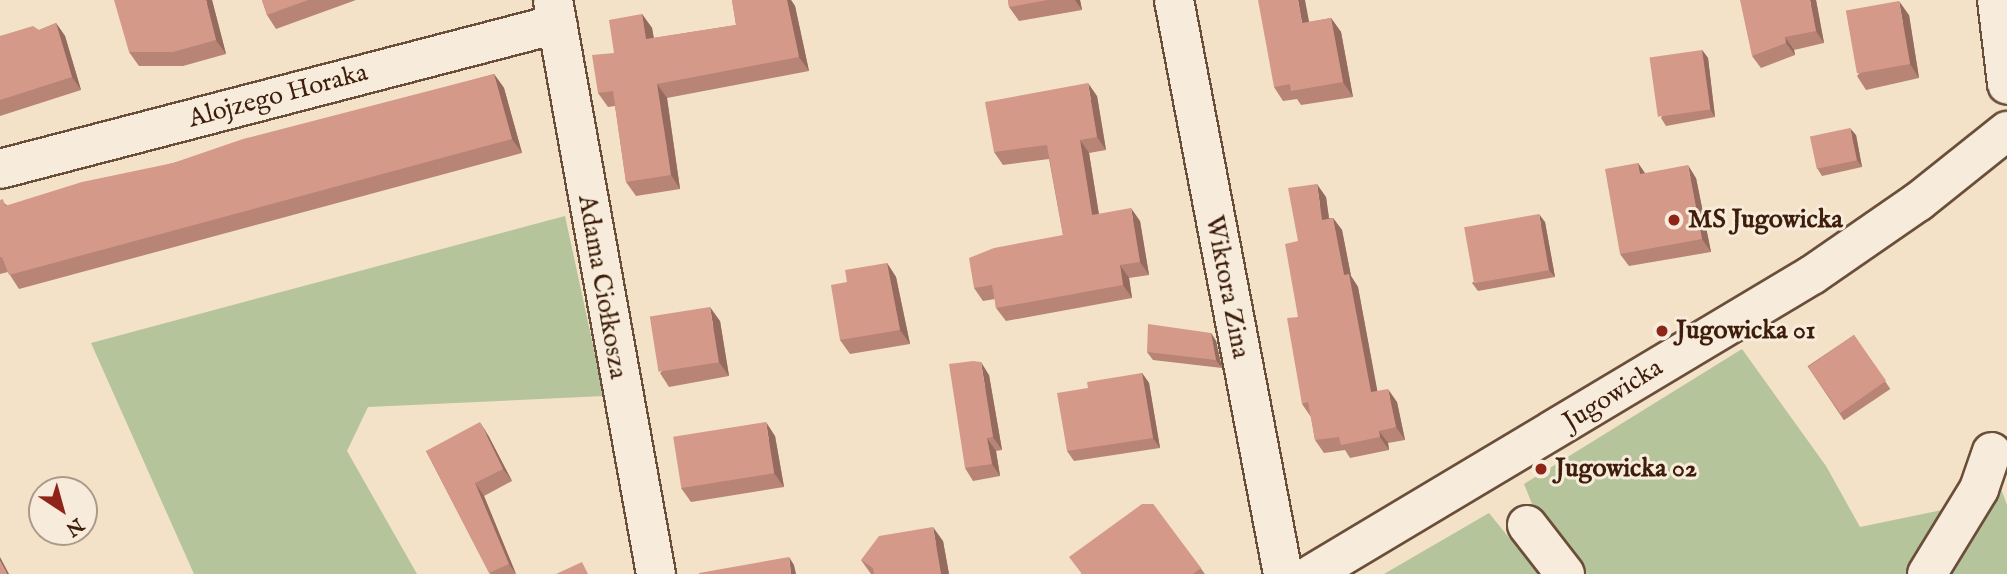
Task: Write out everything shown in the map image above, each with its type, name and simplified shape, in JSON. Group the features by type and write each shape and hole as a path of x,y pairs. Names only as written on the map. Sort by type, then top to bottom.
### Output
{"street":[{"name":"Wiktora Zina","path":"1174,0 1283,574"},
{"path":"1997,0 2007,84"},
{"name":"Alojzego Horaka","path":"0,169 555,12"},
{"name":"Adama Ciołkosza","path":"555,12 569,195 656,574"},
{"name":"Jugowicka","path":"1312,574 1812,275 1918,202 2007,131"},
{"path":"1927,574 1979,489 1992,452"},
{"path":"1527,526 1565,574"}],"green space":[{"path":"565,216 604,396 368,407 347,451 417,574 194,574 91,343"},
{"path":"1742,349 1826,466 1860,527 1947,509 1908,574 1384,574 1489,513 1510,539 1537,516 1524,484"},
{"path":"1997,478 2007,505 2007,574 1943,574"}],"building":[{"path":"114,0 206,0 216,40 173,52 129,52"},
{"path":"262,0 308,0 267,15"},
{"path":"732,0 787,0 799,57 657,84 671,175 626,182 613,91 598,93 592,55 614,53 609,20 642,14 646,39 736,25"},
{"path":"1008,0 1048,0 1009,7"},
{"path":"1258,0 1298,0 1302,23 1331,18 1343,82 1291,91 1290,84 1274,87"},
{"path":"1740,0 1810,0 1816,31 1785,37 1786,43 1752,56"},
{"path":"1899,1 1910,64 1857,73 1846,10"},
{"path":"56,23 72,77 0,100 0,36 33,26 39,30"},
{"path":"1702,50 1710,109 1658,117 1650,57"},
{"path":"494,74 512,139 9,275 0,257 0,200 3,199 5,206 82,182 173,163 243,139"},
{"path":"1088,83 1097,137 1080,140 1092,215 1131,208 1140,262 1120,265 1123,285 996,308 992,285 974,288 969,258 994,248 1063,235 1047,145 994,152 985,102"},
{"path":"1850,128 1857,160 1817,169 1810,137"},
{"path":"1638,163 1640,174 1688,165 1702,239 1620,254 1605,169"},
{"path":"1317,184 1322,220 1333,218 1344,275 1349,274 1371,392 1388,389 1396,427 1379,431 1380,437 1341,445 1339,437 1315,440 1308,402 1302,404 1287,318 1298,317 1285,244 1298,241 1288,188"},
{"path":"1539,214 1549,270 1474,283 1464,227"},
{"path":"887,263 900,330 840,340 831,285 847,282 845,270"},
{"path":"710,307 719,362 659,372 650,317"},
{"path":"1148,324 1211,333 1216,360 1147,352"},
{"path":"1854,335 1886,381 1840,413 1808,367"},
{"path":"981,362 993,437 987,438 992,464 965,468 949,364"},
{"path":"1142,373 1153,438 1067,451 1057,393 1088,388 1087,382"},
{"path":"480,422 503,469 475,483 509,564 489,573 426,451"},
{"path":"766,422 774,473 681,488 673,437"},
{"path":"1142,504 1153,504 1201,568 1193,574 1082,574 1069,557"},
{"path":"933,527 941,574 874,574 873,568 861,560 879,536"},
{"path":"789,557 791,574 699,574 699,573"},
{"path":"0,561 7,574 0,574"},
{"path":"582,562 588,574 556,574"}],"place":[{"name":"MS Jugowicka","path":"1674,220"},
{"name":"Jugowicka 01","path":"1662,331"},
{"name":"Jugowicka 02","path":"1541,469"}]}
